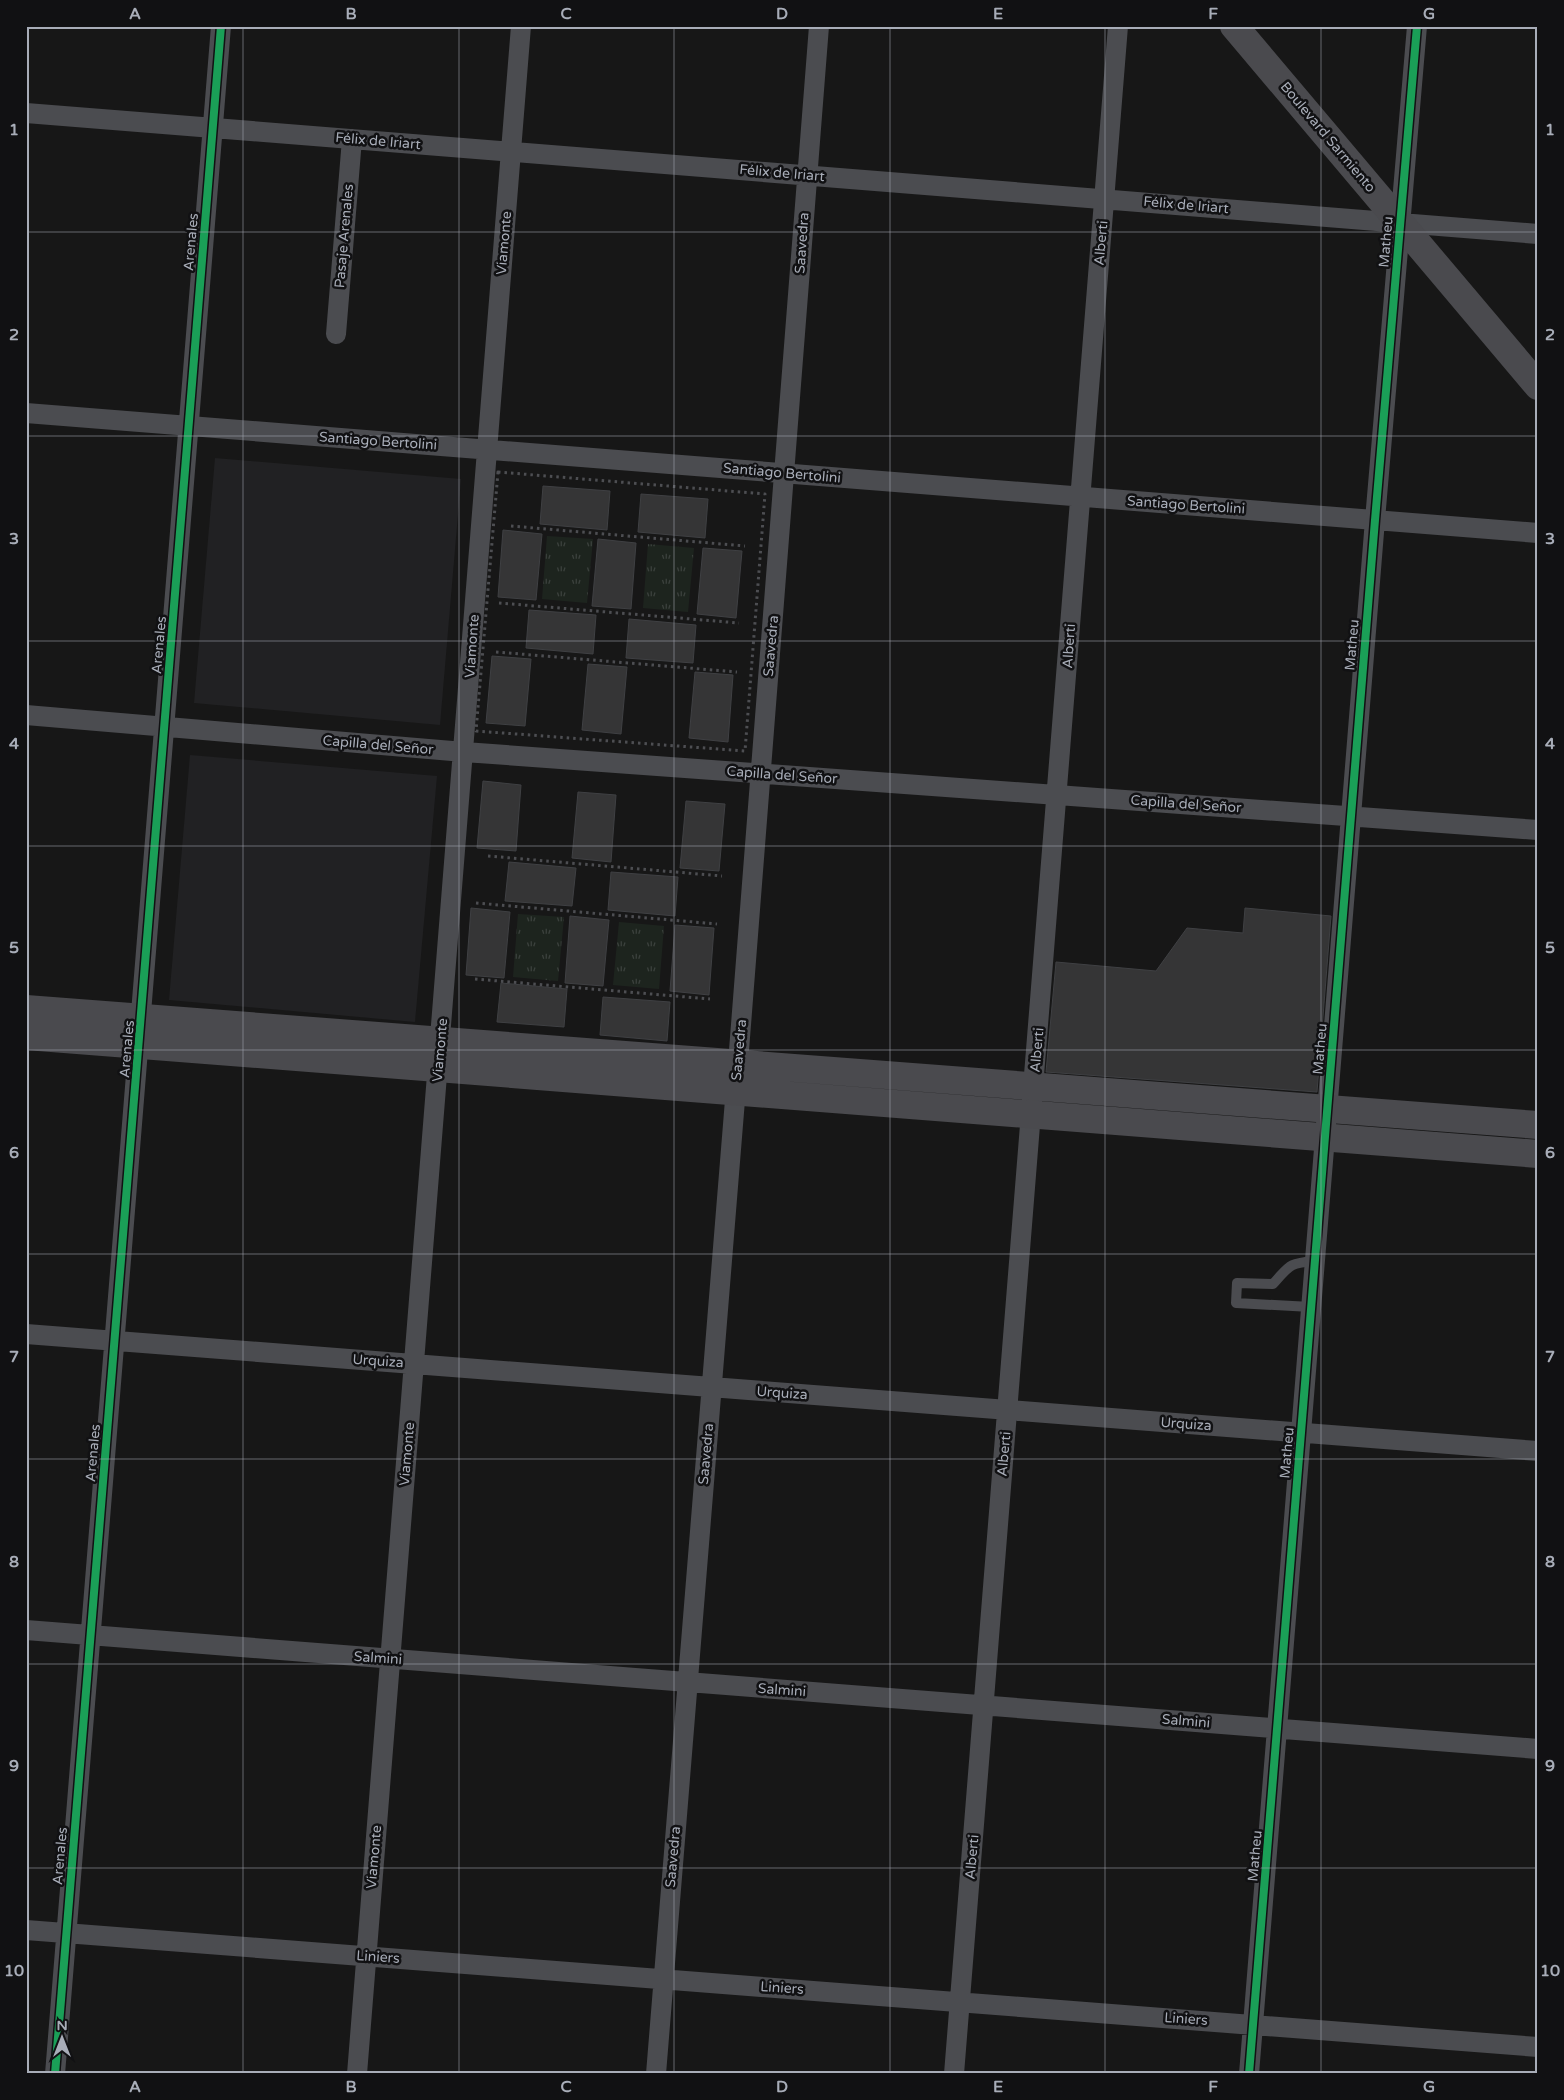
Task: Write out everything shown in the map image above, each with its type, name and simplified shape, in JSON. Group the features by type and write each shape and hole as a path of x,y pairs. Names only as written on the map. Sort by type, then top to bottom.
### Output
{"main road":[{"name":"Boulevard Sarmiento","path":"1234,26 1538,386"},
{"path":"26,1008 1538,1125"},
{"path":"26,1036 1538,1154"}],"street":[{"name":"Arenales","path":"55,2074 140,1045 221,26"},
{"name":"Viamonte","path":"357,2074 521,26"},
{"name":"Saavedra","path":"656,2074 736,1092 819,26"},
{"name":"Alberti","path":"954,2074 1118,26"},
{"name":"Matheu","path":"1250,2074 1375,520 1417,26"},
{"name":"Félix de Iriart","path":"26,113 1538,234"},
{"name":"Pasaje Arenales","path":"336,334 352,139"},
{"name":"Santiago Bertolini","path":"26,413 1538,533"},
{"name":"Capilla del Señor","path":"26,715 464,752 1538,830"},
{"name":"Urquiza","path":"26,1334 1538,1451"},
{"name":"Salmini","path":"26,1630 1538,1749"},
{"name":"Liniers","path":"26,1930 1538,2047"}],"lane":[{"path":"1311,1307 1236,1303 1237,1283 1274,1284 1289,1266 1297,1262 1315,1261"}],"path":[{"path":"498,472 765,494 745,751 476,731 498,472"},
{"path":"511,526 745,546"},
{"path":"499,603 739,623"},
{"path":"496,652 737,672"},
{"path":"488,856 722,876"},
{"path":"476,903 716,924"},
{"path":"474,979 710,999"}],"shaded area":[{"path":"215,458 461,479 440,725 194,703"},
{"path":"190,755 437,776 415,1022 169,1000"}],"green space":[{"path":"547,536 593,539 587,603 542,599"},
{"path":"648,544 694,548 688,612 643,608"},
{"path":"518,914 564,917 558,981 513,977"},
{"path":"619,922 664,926 659,989 613,985"}],"building":[{"path":"543,486 610,491 607,530 540,524"},
{"path":"641,494 708,499 705,538 638,532"},
{"path":"503,530 542,534 536,600 498,597"},
{"path":"598,539 636,543 631,609 592,606"},
{"path":"703,548 742,551 736,618 697,614"},
{"path":"529,610 596,615 593,654 526,648"},
{"path":"629,619 696,625 693,663 626,658"},
{"path":"492,656 531,659 525,726 486,723"},
{"path":"588,664 627,667 621,734 582,730"},
{"path":"695,672 733,675 728,742 689,738"},
{"path":"483,781 521,785 516,851 477,848"},
{"path":"578,792 616,795 611,862 572,858"},
{"path":"686,801 725,804 719,871 680,868"},
{"path":"509,862 576,868 572,906 505,901"},
{"path":"611,872 678,877 675,916 608,910"},
{"path":"471,908 510,912 504,978 466,975"},
{"path":"1245,908 1331,916 1317,1092 1046,1072 1056,962 1156,971 1187,928 1243,933"},
{"path":"570,916 609,920 603,986 565,983"},
{"path":"675,925 714,928 709,995 670,991"},
{"path":"501,983 567,989 564,1027 497,1022"},
{"path":"603,997 670,1002 667,1041 600,1035"}],"cycle path":[{"path":"55,2074 221,26"},
{"path":"1249,2074 1417,26"}]}
